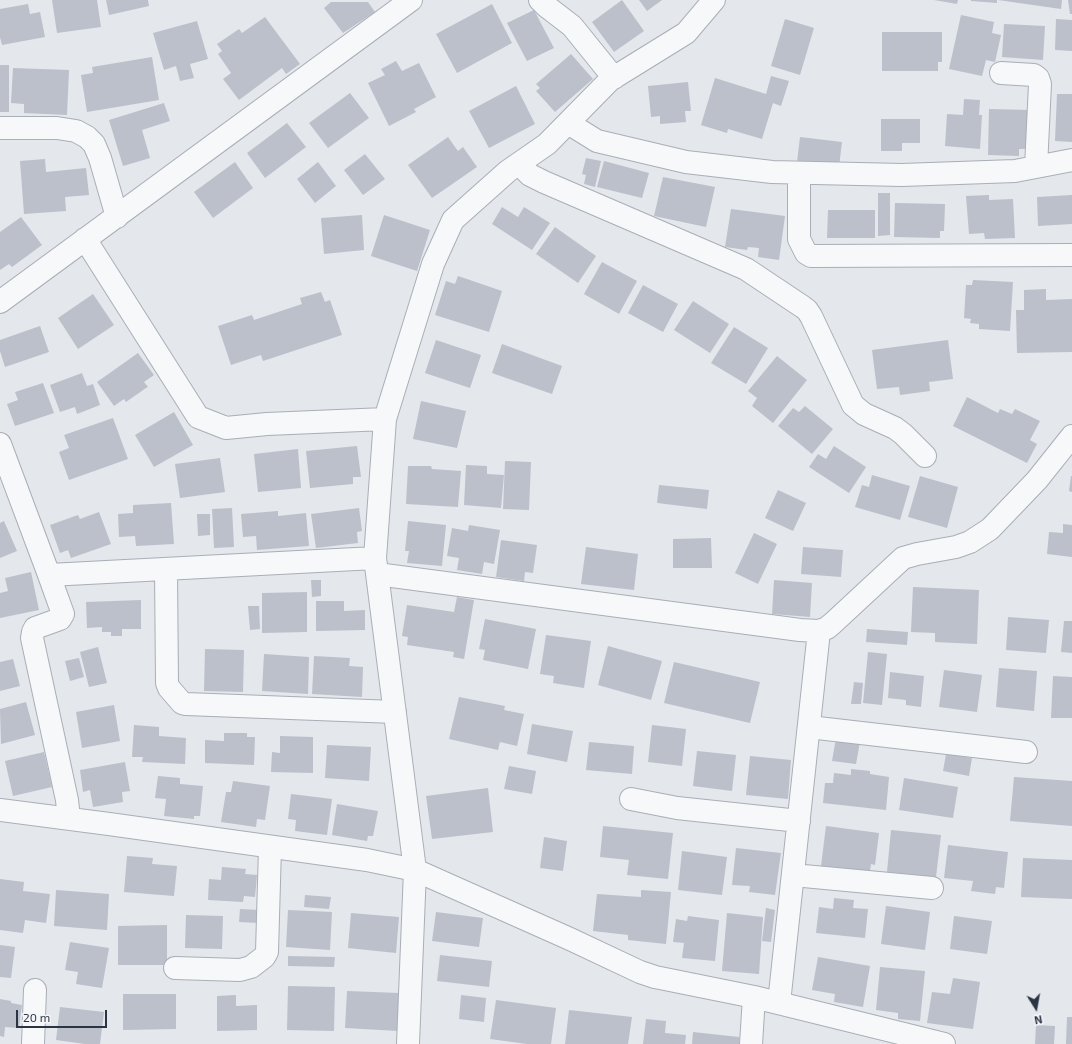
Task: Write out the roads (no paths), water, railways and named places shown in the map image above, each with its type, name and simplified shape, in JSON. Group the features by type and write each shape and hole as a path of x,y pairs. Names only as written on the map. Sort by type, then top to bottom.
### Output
{"street":[{"path":"540,0 572,26 614,78"},
{"path":"408,1044 415,870 376,566 386,419 433,264 452,220 508,171 547,144 614,78 686,33 714,0"},
{"path":"0,302 401,3"},
{"path":"1001,73 1034,75 1038,78 1040,84 1036,167"},
{"path":"568,123 597,141 686,162 772,172 902,175 1015,171 1072,160"},
{"path":"0,128 57,128 76,131 87,137 94,144 100,158 117,216"},
{"path":"519,164 530,175 544,182 746,269 803,307 811,316 853,405 864,414 895,428 925,456"},
{"path":"798,173 800,239 806,253 812,256 1072,255"},
{"path":"85,239 198,417 226,428 267,424 386,419"},
{"path":"50,575 166,569 376,566 800,630 819,631 827,628 833,623 903,558 956,547 970,542 990,529 1037,480 1072,436"},
{"path":"0,444 50,575 63,614 60,619 35,628 32,638 67,800 69,819"},
{"path":"166,569 167,683 169,688 182,703 395,712"},
{"path":"779,1003 819,631"},
{"path":"809,727 1026,752"},
{"path":"631,799 677,808 799,822"},
{"path":"0,810 367,860 415,870 655,978 754,997 944,1044"},
{"path":"175,968 240,970 251,967 264,957 267,952 270,846"},
{"path":"793,875 932,888"},
{"path":"32,1044 35,990"},
{"path":"751,1044 754,997"}]}
